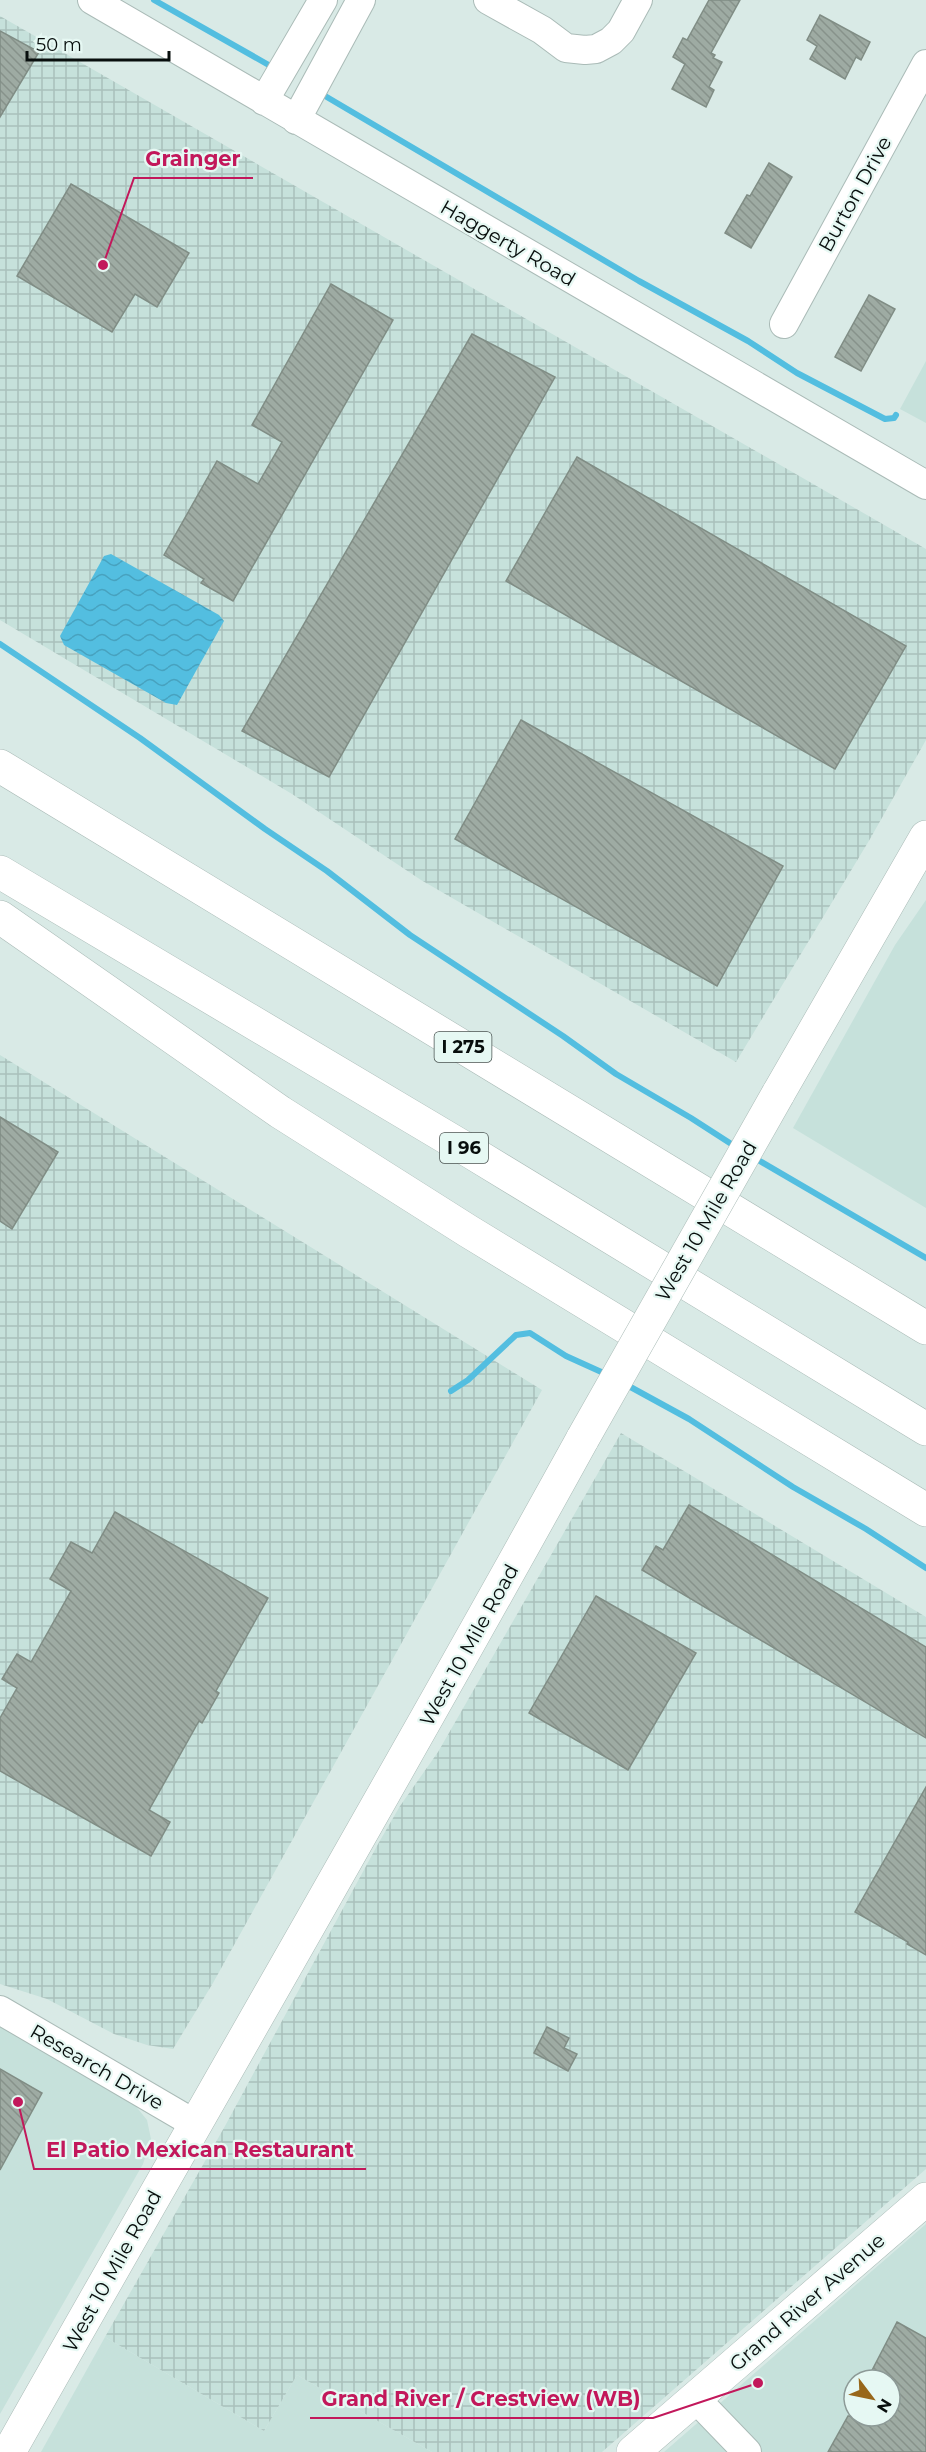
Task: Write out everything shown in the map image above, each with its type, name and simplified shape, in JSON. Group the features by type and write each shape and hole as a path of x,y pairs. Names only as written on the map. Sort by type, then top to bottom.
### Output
{"main road":[{"name":"I 275","path":"0,766 926,1328"},
{"name":"West 10 Mile Road","path":"9,2452 448,1685 583,1438 926,837"},
{"name":"I 96","path":"0,872 460,1145 926,1429"},
{"path":"0,917 280,1112 468,1231 926,1510"},
{"name":"Grand River Avenue","path":"633,2452 926,2199"}],"street":[{"path":"264,101 323,0"},
{"path":"296,120 361,0"},
{"path":"488,0 542,30 566,48 585,50 596,49 611,41 621,31 638,0"},
{"name":"Haggerty Road","path":"98,2 131,10 264,101 926,485"},
{"name":"Burton Drive","path":"784,324 926,64"},
{"name":"Research Drive","path":"0,2010 195,2124"},
{"path":"695,2398 747,2452"}],"shaded area":[{"path":"0,16 926,549 926,740 870,839 736,1062 421,880 292,794 0,620"},
{"path":"926,361 926,423 900,409"},
{"path":"926,900 926,1208 793,1128 895,945"},
{"path":"0,1055 542,1390 213,1983 173,2049 147,2045 114,2034 47,1999 0,1984"},
{"path":"621,1433 926,1617 926,2169 602,2452 432,2452 297,2375 264,2431 105,2337 225,2126 378,1844 400,1806 438,1752"},
{"path":"0,2025 134,2104 147,2120 151,2139 143,2164 0,2414"},
{"path":"926,2224 926,2452 664,2452"},
{"path":"105,2337 264,2431 297,2375 432,2452 41,2452"}],"water":[{"path":"111,554 219,615 224,621 177,705 166,703 64,645 60,636 104,556"}],"building":[{"path":"709,0 740,0 711,53 715,55 713,58 722,62 709,87 714,90 706,107 672,89 685,64 673,57 683,38 687,40"},
{"path":"820,15 870,42 861,60 856,57 845,79 810,59 817,46 807,40"},
{"path":"0,31 39,52 0,117"},
{"path":"769,163 792,177 751,248 725,233"},
{"path":"71,184 189,253 157,307 135,294 112,332 17,276"},
{"path":"331,284 393,320 233,601 201,583 204,579 164,555 217,461 258,484 282,442 252,425"},
{"path":"869,295 895,309 861,371 835,357"},
{"path":"472,334 555,377 329,777 242,731"},
{"path":"577,457 906,646 835,769 506,581"},
{"path":"521,720 783,866 717,986 455,839"},
{"path":"0,1117 58,1152 12,1229 0,1221"},
{"path":"689,1505 926,1647 926,1738 642,1570 656,1546 663,1550"},
{"path":"115,1512 268,1598 216,1691 219,1693 202,1723 199,1721 149,1810 170,1822 151,1856 0,1771 0,1718 17,1688 2,1679 17,1654 31,1662 71,1591 50,1579 71,1542 92,1553"},
{"path":"596,1596 696,1653 628,1770 529,1713"},
{"path":"926,1787 926,1955 855,1912"},
{"path":"547,2027 569,2038 564,2048 577,2054 568,2071 534,2053"},
{"path":"0,2069 42,2093 0,2170"},
{"path":"897,2322 926,2338 926,2452 828,2452 842,2427 902,2428 902,2368 873,2368"}],"waterway":[{"path":"154,0 274,68"},
{"path":"320,93 639,281 748,341 797,373 885,419 894,418 896,415"},
{"path":"0,644 140,738 327,871 410,935 563,1036 616,1074 736,1147"},
{"path":"753,1157 926,1258"},
{"path":"451,1391 468,1380 516,1335 530,1333 566,1356 608,1375"},
{"path":"625,1384 689,1419 793,1487 866,1529 926,1568"}],"place":[{"name":"Grainger","path":"103,265"},
{"name":"El Patio Mexican Restaurant","path":"18,2102"},
{"name":"Grand River / Crestview (WB)","path":"758,2383"}]}
